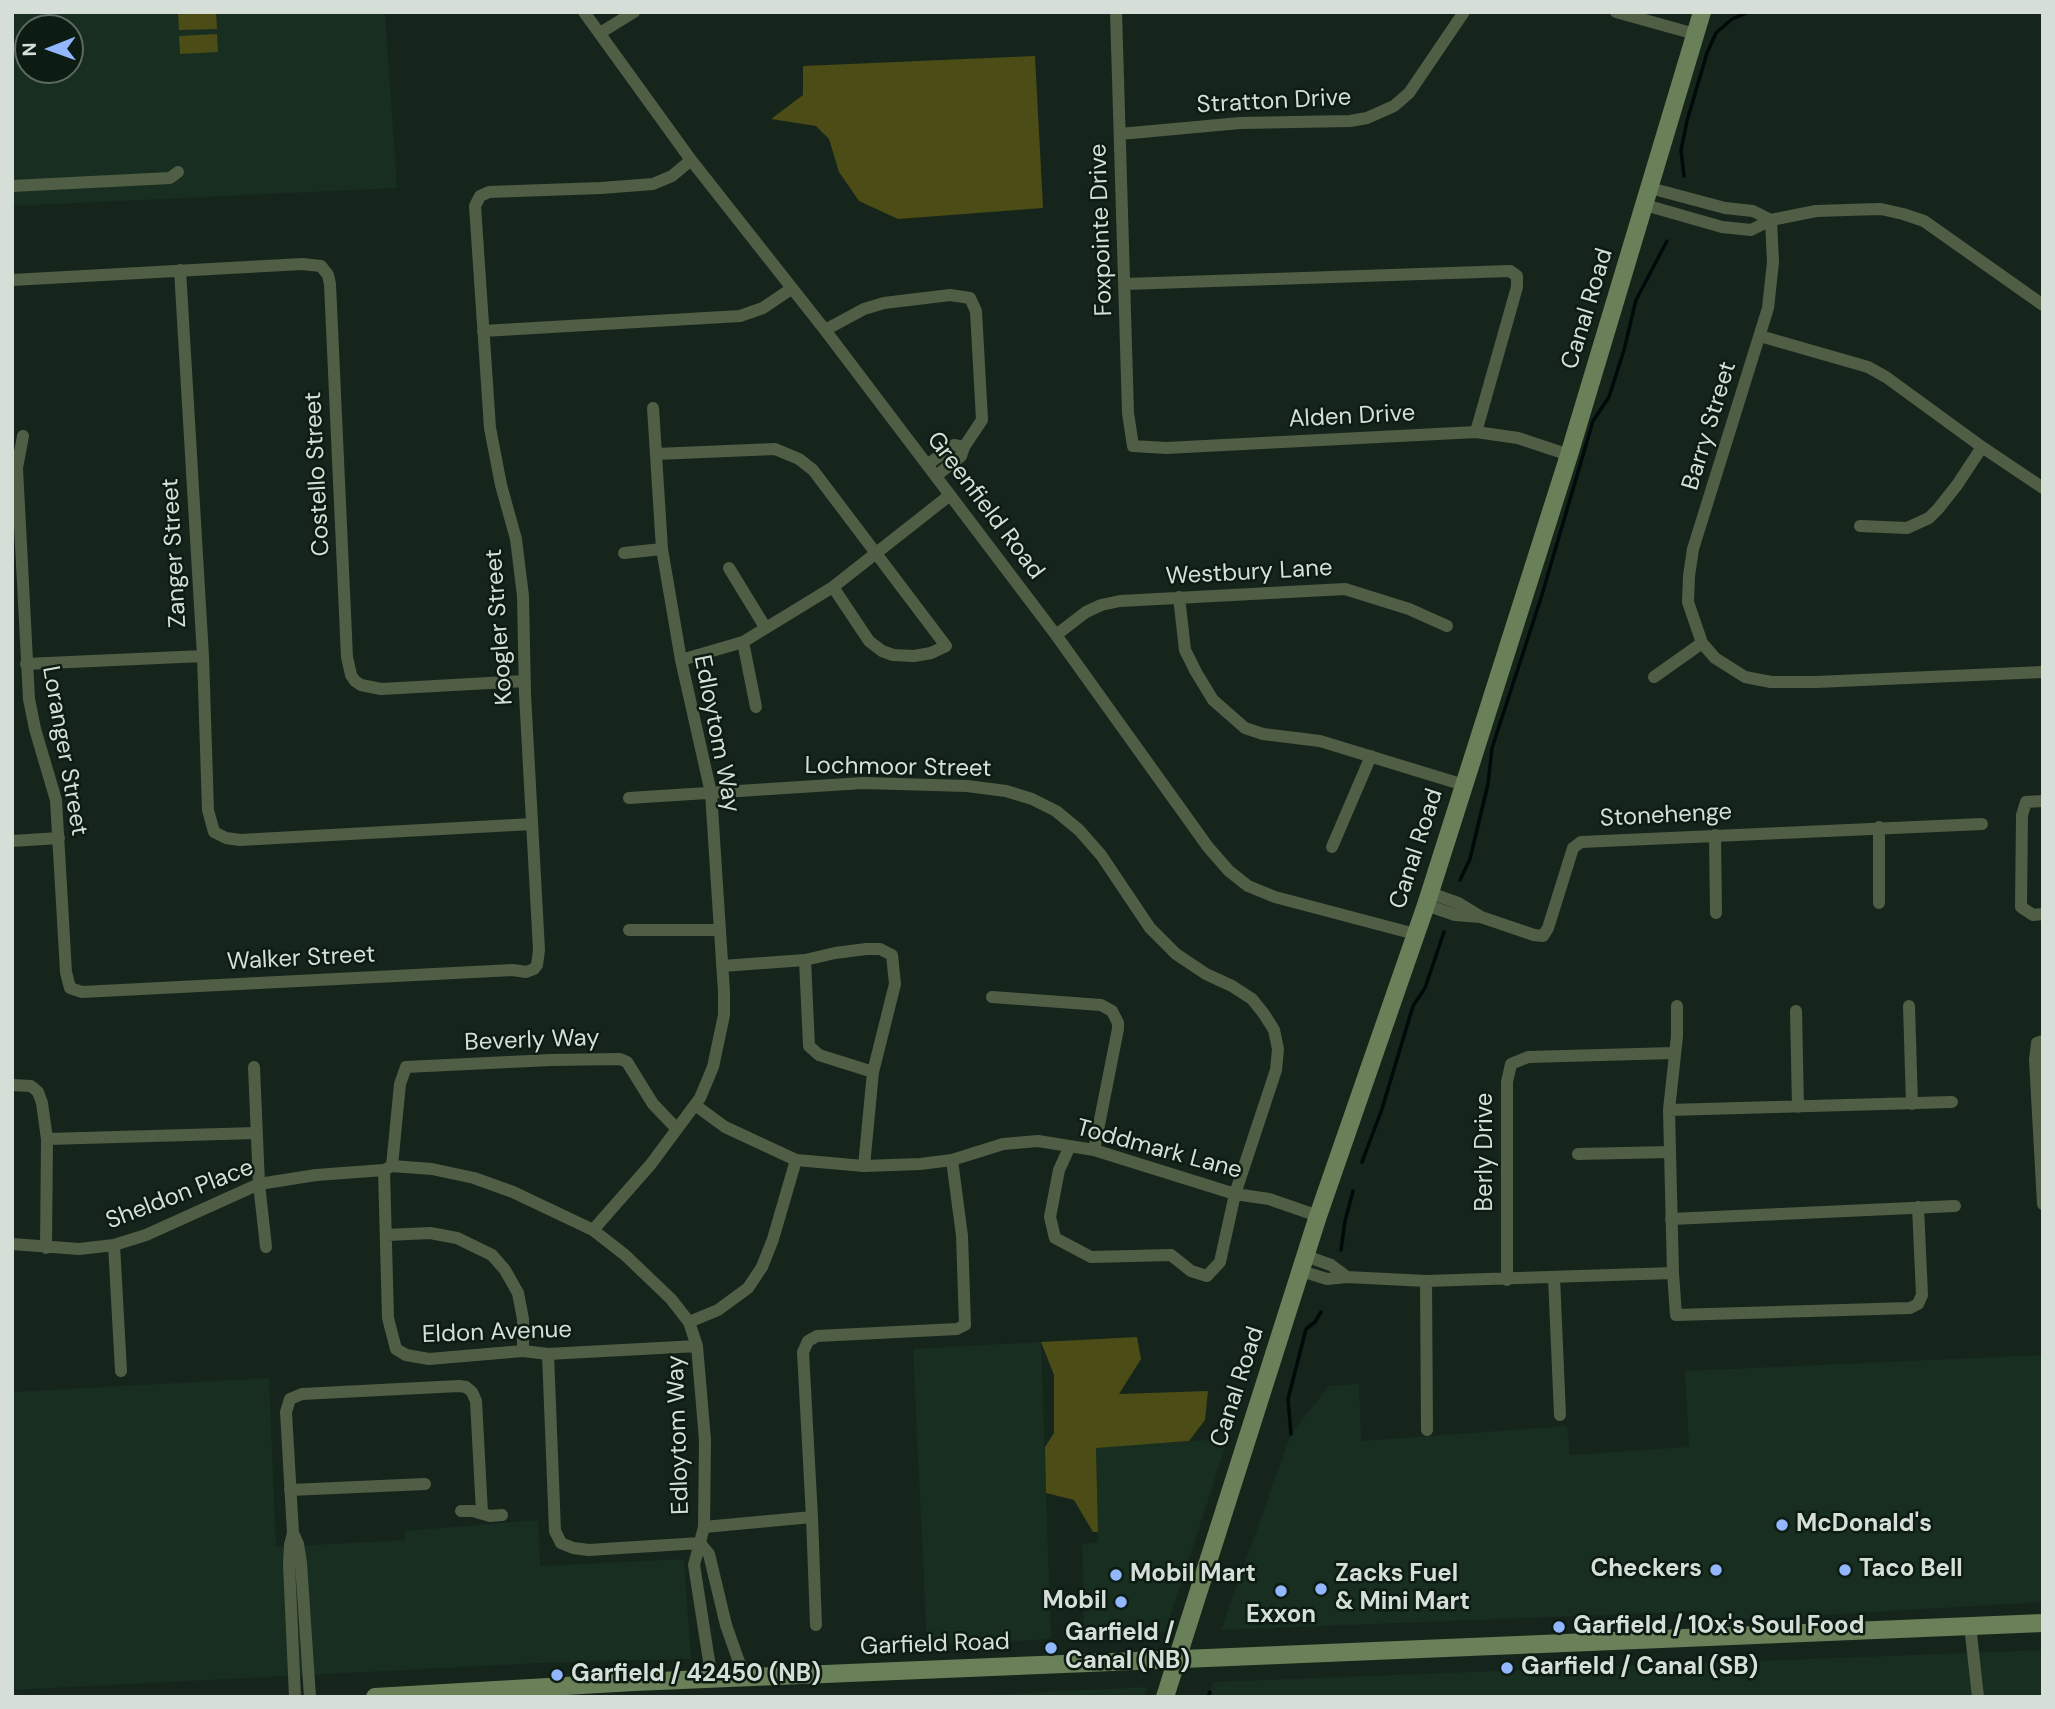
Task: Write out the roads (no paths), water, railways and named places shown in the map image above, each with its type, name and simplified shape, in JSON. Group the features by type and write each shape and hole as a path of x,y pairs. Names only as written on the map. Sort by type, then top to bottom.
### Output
{"street":[{"name":"Greenfield Road","path":"584,12 691,160 825,330 1056,635 1200,836 1229,871 1248,886 1275,897 1415,934"},
{"path":"600,33 634,12"},
{"name":"Foxpointe Drive","path":"1115,12 1128,413 1133,446"},
{"name":"Stratton Drive","path":"1120,134 1240,123 1350,121 1380,113 1394,106 1409,93 1464,12"},
{"path":"1616,12 1695,34"},
{"name":"Canal Road","path":"1165,1697 1318,1216 1428,899 1569,456 1702,12"},
{"name":"Koogler Street","path":"534,969 539,950 523,596 516,539 495,458 487,391 474,215 477,200 489,192 653,184 672,176 691,160"},
{"path":"12,186 170,178 178,172"},
{"path":"1647,197 1683,197 1725,208 1753,211 1771,220"},
{"path":"1647,197 1678,215 1721,227 1751,230 1771,220 1816,211 1881,209 1903,214 1924,221 2043,305"},
{"path":"1678,215 1683,197"},
{"name":"Barry Street","path":"1702,643 1688,602 1693,549 1768,308 1773,262 1771,220"},
{"name":"Costello Street","path":"180,270 302,264 321,265 328,275 348,657 355,681 381,689 525,681"},
{"path":"12,280 180,270"},
{"name":"Zanger Street","path":"180,270 203,656 208,810 214,832 226,838 240,840 532,824"},
{"path":"1125,284 1506,270 1517,276 1517,287 1476,432"},
{"path":"483,331 740,316 763,308 791,289"},
{"path":"825,330 864,309 884,303 950,295 970,298 976,311 982,420 961,456 932,471"},
{"path":"1760,336 1868,367 1911,393 1982,447 2043,488"},
{"name":"Edloytom Way","path":"653,408 662,549 681,660 711,793 724,992 722,1031 708,1084 677,1129"},
{"name":"Alden Drive","path":"1133,446 1166,448 1476,432 1518,438 1569,456"},
{"name":"Loranger Street","path":"23,436 17,468 26,664 31,713 56,800 65,972 70,988"},
{"path":"1860,526 1907,528 1929,518 1957,485 1982,447"},
{"path":"656,454 775,449 813,470 946,646 931,653 914,656 893,655 882,651 869,641 833,587"},
{"path":"681,660 743,642 833,587 950,495"},
{"path":"624,553 662,549"},
{"path":"729,568 765,627"},
{"name":"Westbury Lane","path":"1056,635 1086,612 1120,601 1345,589 1409,609 1447,625"},
{"path":"1179,597 1185,650 1213,700 1230,718 1245,728 1263,734 1320,741 1464,785"},
{"path":"743,642 756,707"},
{"path":"1654,677 1702,643 1715,658 1729,668 1745,677 1771,682 1947,678 2043,672"},
{"path":"26,664 203,656"},
{"path":"1332,847 1371,756"},
{"name":"Lochmoor Street","path":"629,798 863,783 967,786 1006,791 1032,799 1056,811 1079,830 1101,855 1150,928 1175,954 1252,999 1274,1030 1278,1049 1276,1070 1235,1194 1220,1262 1207,1276 1191,1271 1171,1255 1091,1257 1055,1238 1050,1217 1059,1170 1070,1146"},
{"path":"2043,801 2026,802 2021,815 2021,907 2033,915 2043,915"},
{"name":"Stonehenge","path":"1428,899 1534,936 1543,936 1548,928 1573,848 1581,842 1982,824"},
{"path":"1879,827 1879,903"},
{"path":"1715,835 1716,914"},
{"path":"12,841 59,838"},
{"path":"629,930 718,930"},
{"path":"695,1105 725,1127 796,1160 864,1166 873,1072 895,984 892,955 880,949 866,948 805,960 722,966"},
{"path":"805,960 809,1046 819,1055 873,1072"},
{"name":"Walker Street","path":"70,988 82,992 513,970 526,972 534,969"},
{"path":"992,997 1101,1005 1112,1011 1116,1017 1118,1029 1094,1150"},
{"path":"1677,1006 1669,1110 1676,1315 1910,1308 1918,1304 1922,1295 1919,1206"},
{"path":"1909,1006 1912,1104"},
{"path":"1796,1011 1798,1107"},
{"path":"2040,1042 2035,1060 2043,1204"},
{"name":"Berly Drive","path":"1507,1280 1507,1082 1511,1064 1528,1056 1674,1053"},
{"name":"Beverly Way","path":"388,1168 400,1084 406,1067 620,1059 627,1062 653,1104 677,1129"},
{"path":"254,1066 259,1184 266,1247"},
{"path":"12,1085 32,1086 38,1092 42,1103 47,1139 46,1248"},
{"path":"1669,1110 1952,1101"},
{"path":"593,1230 651,1164 677,1129"},
{"path":"47,1139 257,1133"},
{"name":"Toddmark Lane","path":"864,1166 951,1160 1003,1144 1038,1142 1094,1150 1235,1194 1269,1199 1318,1216"},
{"path":"1578,1154 1670,1152"},
{"name":"Edloytom Way","path":"712,1681 694,1565 704,1527 705,1440 697,1346 690,1322 733,1300 748,1288 762,1267 796,1160"},
{"path":"816,1625 803,1352 808,1340 817,1336 957,1329 965,1325 962,1236 951,1160"},
{"name":"Sheldon Place","path":"12,1244 79,1249 114,1245 146,1235 259,1184 388,1168 432,1169 474,1178 513,1192 593,1230 651,1278 690,1322"},
{"name":"Eldon Avenue","path":"388,1168 386,1294 388,1318 396,1349 416,1358 429,1359 523,1351 548,1354 697,1346"},
{"path":"1671,1219 1955,1206"},
{"path":"387,1235 430,1233 457,1238 492,1255 505,1270 518,1293 523,1319 523,1351"},
{"path":"114,1245 121,1371"},
{"path":"1303,1264 1327,1279 1347,1277 1426,1281 1507,1280 1673,1273"},
{"path":"1554,1277 1560,1415"},
{"path":"1426,1281 1427,1430"},
{"path":"548,1354 555,1531 561,1543 589,1550 700,1543"},
{"path":"295,1697 289,1564 293,1533 286,1412 290,1399 302,1394 459,1386 472,1392 477,1401 482,1513"},
{"path":"290,1490 425,1484"},
{"path":"461,1511 490,1516 502,1515"},
{"path":"704,1527 812,1517"},
{"path":"293,1533 298,1544 304,1588 310,1697"},
{"name":"Edloytom Way","path":"700,1543 709,1554 726,1625 739,1662 750,1678"},
{"name":"Garfield Road","path":"375,1697 635,1682 712,1681 1177,1658 2043,1623"},
{"path":"1970,1625 1978,1697"}],"waterway":[{"path":"1684,176 1681,150 1707,53 1716,33 1732,19 1749,12"},
{"path":"1460,880 1470,859 1488,784 1492,748 1541,598 1593,421 1609,397 1636,300 1667,241"},
{"path":"1362,1162 1382,1109 1413,1006 1425,988 1444,932"},
{"path":"1341,1250 1353,1191"},
{"path":"1291,1434 1288,1399 1306,1329 1315,1322 1321,1312"},
{"path":"1208,1697 1210,1692"}],"place":[{"name":"McDonald's","path":"1782,1525"},
{"name":"Checkers","path":"1716,1570"},
{"name":"Taco Bell","path":"1845,1570"},
{"name":"Mobil Mart","path":"1116,1575"},
{"name":"Zacks Fuel & Mini Mart","path":"1321,1589"},
{"name":"Exxon","path":"1281,1591"},
{"name":"Mobil","path":"1121,1602"},
{"name":"Garfield / 10x's Soul Food","path":"1559,1627"},
{"name":"Garfield / Canal (NB)","path":"1051,1648"},
{"name":"Garfield / Canal (SB)","path":"1507,1668"},
{"name":"Garfield / 42450 (NB)","path":"557,1675"}]}
